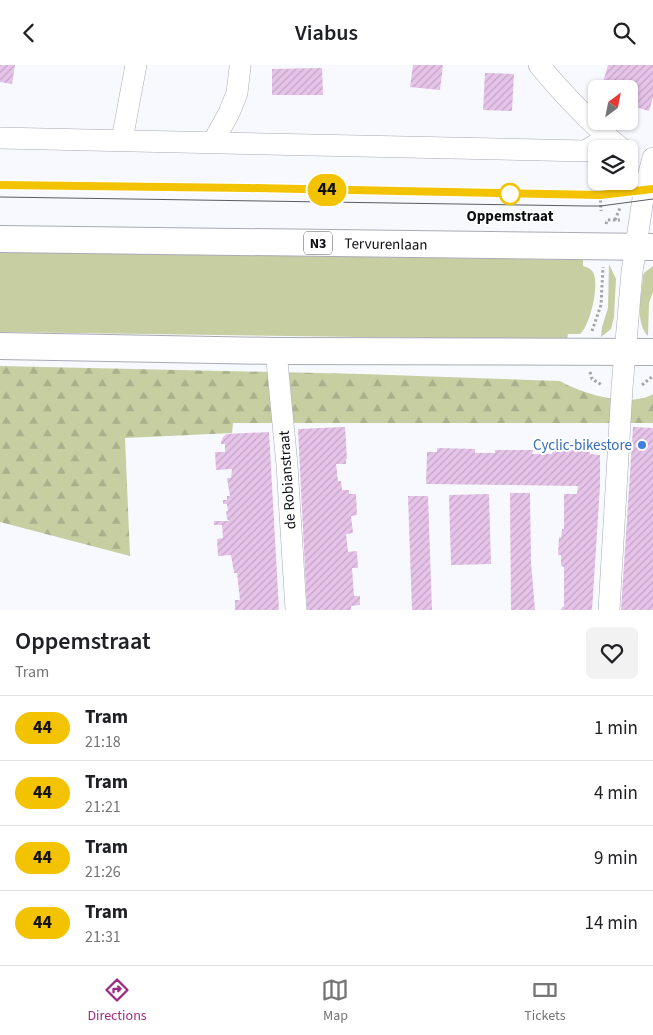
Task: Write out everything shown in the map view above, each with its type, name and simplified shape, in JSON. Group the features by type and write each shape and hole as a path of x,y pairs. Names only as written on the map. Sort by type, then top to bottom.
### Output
{"main road":[{"name":"Tervurenlaan","path":"0,239 644,247"},
{"path":"0,346 276,351 653,352"}],"street":[{"path":"122,140 136,65"},
{"path":"539,65 611,140"},
{"path":"213,142 229,113 237,93 240,67"},
{"path":"0,138 588,150"},
{"path":"609,610 621,393 625,352 644,247 639,220 644,191 652,163 638,158"},
{"name":"de Robianstraat","path":"276,351 287,465 296,610"}],"path":[{"path":"585,191 600,190 601,211"},
{"path":"590,352 592,327 601,305 604,229 607,220 639,220"}],"green space":[{"path":"0,252 583,260 583,266 593,272 595,295 584,330 580,334 568,334 567,340 0,332"},
{"path":"609,264 616,279 614,317 611,329 601,337 608,308"},
{"path":"653,266 653,292 649,303 648,336 641,323 640,299 644,273"},
{"path":"0,366 362,374 560,381 593,395 606,398 632,400 653,394 653,423 233,423 232,433 125,438 130,556 0,522"}],"building":[{"path":"0,65 15,65 12,84 0,82"},
{"path":"413,65 443,65 440,90 410,87"},
{"path":"608,65 653,65 653,97 649,111 638,108 638,80 604,80"},
{"path":"322,68 323,95 272,95 272,69"},
{"path":"485,73 514,74 512,111 483,110"},
{"path":"345,427 346,464 336,464 338,481 341,481 342,490 349,490 349,494 356,494 357,515 351,516 353,533 346,534 348,552 357,551 358,568 352,568 354,596 360,596 360,605 351,606 351,610 307,610 298,429"},
{"path":"633,427 653,428 653,610 621,610"},
{"path":"269,432 279,610 235,610 235,600 240,600 237,573 234,573 231,555 218,556 217,539 223,538 222,525 214,525 214,521 229,521 226,511 228,511 227,504 223,504 223,500 227,500 227,496 230,496 227,478 231,478 232,469 216,470 215,452 225,452 225,444 221,444 221,442 227,434"},
{"path":"437,448 475,449 475,453 495,453 495,450 533,450 532,454 552,454 553,450 590,450 590,454 600,455 600,486 592,610 561,610 564,607 564,567 561,566 561,555 558,555 559,537 561,538 562,529 564,529 564,494 577,494 578,486 426,484 427,452 437,452"},
{"path":"510,493 530,493 531,562 535,610 511,610"},
{"path":"489,494 491,564 451,565 449,495"},
{"path":"408,496 428,496 432,610 412,610"}],"tram line":[{"path":"0,185 600,195 653,189"},
{"name":"44","path":"0,185 600,195 653,189"},
{"path":"0,197 587,206 653,199"}],"place":[{"name":"Oppemstraat","path":"510,194"},
{"name":"Cyclic-bikestore","path":"642,445"}]}
